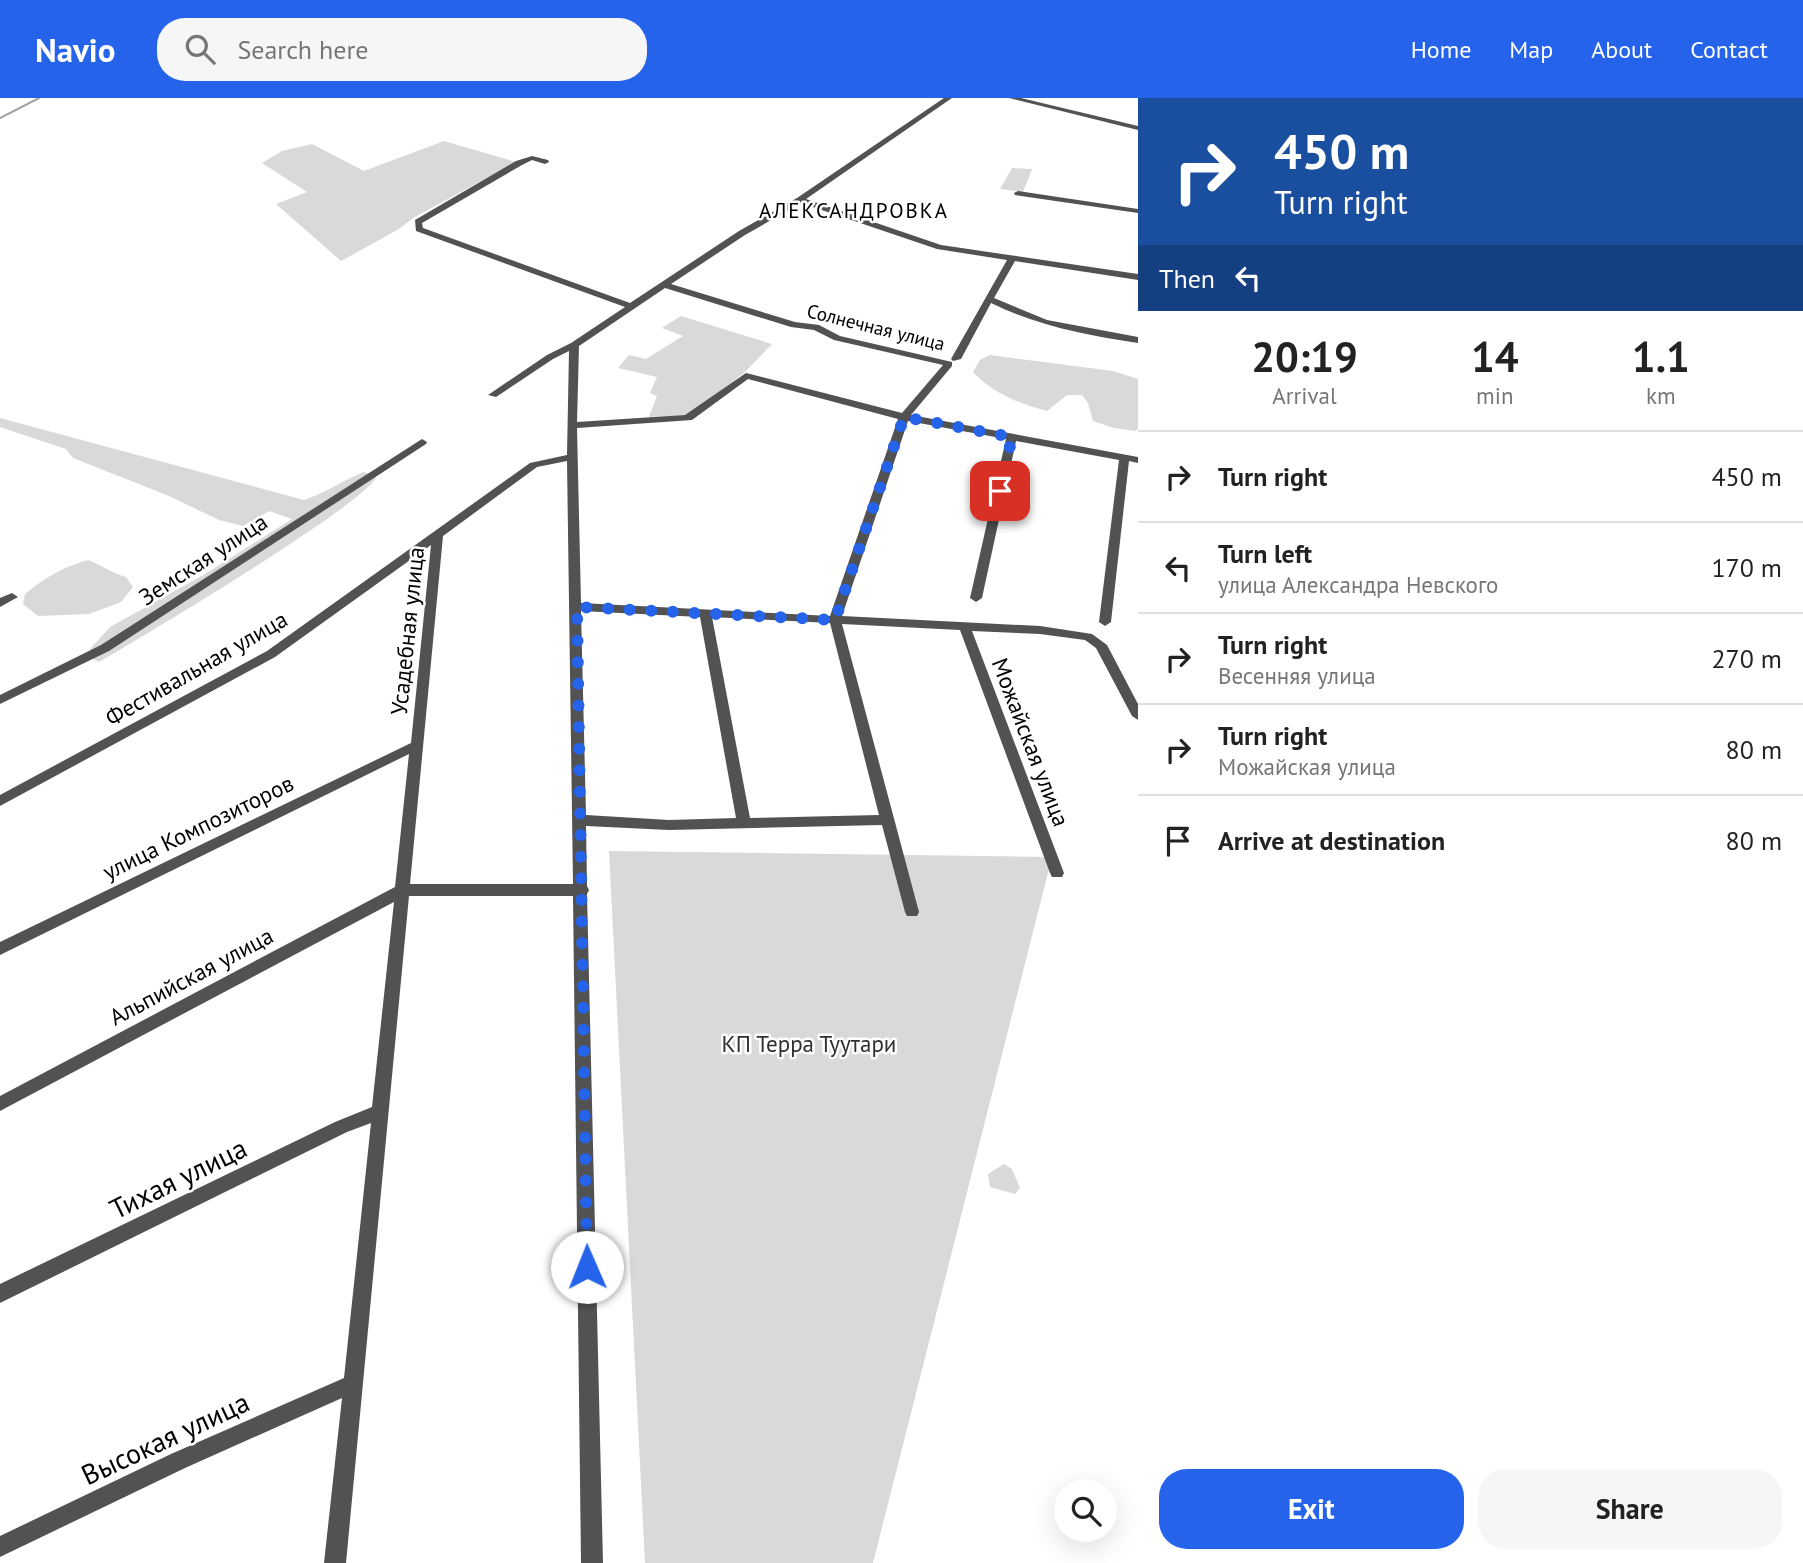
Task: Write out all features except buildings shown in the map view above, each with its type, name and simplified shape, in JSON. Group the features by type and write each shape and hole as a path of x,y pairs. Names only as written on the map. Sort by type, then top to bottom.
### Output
{"street":[{"path":"493,395 550,357 574,345 742,233 800,200 949,98"},
{"path":"1013,98 1138,128"},
{"path":"545,162 531,158 519,163 418,222 419,229 632,307"},
{"path":"1018,193 1138,211"},
{"path":"800,200 927,244 1138,277"},
{"path":"912,912 835,620 904,417 953,362 1012,258"},
{"name":"Солнечная улица","path":"665,285 794,325 816,327 837,338 953,362"},
{"path":"989,299 1040,322 1138,340"},
{"path":"574,345 572,425 592,1563"},
{"path":"572,425 688,418 746,376 751,376 904,417 1138,460"},
{"path":"976,598 1012,437"},
{"name":"Земская улица","path":"0,700 105,648 422,442"},
{"name":"Усадебная улица","path":"335,1563 438,535 534,465 573,457"},
{"path":"1105,622 1124,458"},
{"name":"Фестивальная улица","path":"0,801 271,654 438,535"},
{"path":"0,603 12,597"},
{"path":"577,607 1040,630 1088,637 1101,645 1138,716"},
{"path":"705,614 744,823"},
{"name":"Можайская улица","path":"965,626 1057,873"},
{"name":"улица Композиторов","path":"0,949 417,745"},
{"path":"580,820 669,825 889,820"},
{"path":"402,890 582,890"},
{"name":"Альпийская улица","path":"0,1104 402,890"},
{"name":"Тихая улица","path":"0,1294 341,1127 380,1112"},
{"name":"Высокая улица","path":"0,1547 178,1461 354,1383"}],"green space":[{"path":"444,141 516,162 341,261 276,204 307,192 262,163 282,151 312,144 364,171"},
{"path":"1012,168 1032,169 1023,192 1000,189"},
{"path":"681,316 772,344 744,373 689,415 649,417 657,396 650,393 657,377 618,368 629,355 646,359 683,336 662,328"},
{"path":"990,355 1113,371 1138,379 1138,429 1135,431 1114,428 1093,421 1088,403 1082,395 1067,395 1047,411 1007,397 973,372 980,360"},
{"path":"0,418 304,500 364,472 376,477 363,492 294,541 99,662 89,657 90,649 110,627 205,574 292,519 269,511 243,526 219,520 169,496 73,458 66,449 0,427"},
{"path":"88,560 126,577 133,587 121,602 89,614 38,616 23,604 25,594 39,583"},
{"name":"КП Терра Туутари","path":"609,851 1052,857 873,1563 645,1563"},
{"path":"1004,1164 1012,1169 1020,1188 1015,1194 990,1187 988,1174"}],"waterway":[{"path":"0,118 39,98"}],"district":[{"name":"АЛЕКСАНДРОВКА","path":"854,210"}],"route":[{"path":"587,1267 577,607 835,620 904,417 1012,437 1000,491"}]}
